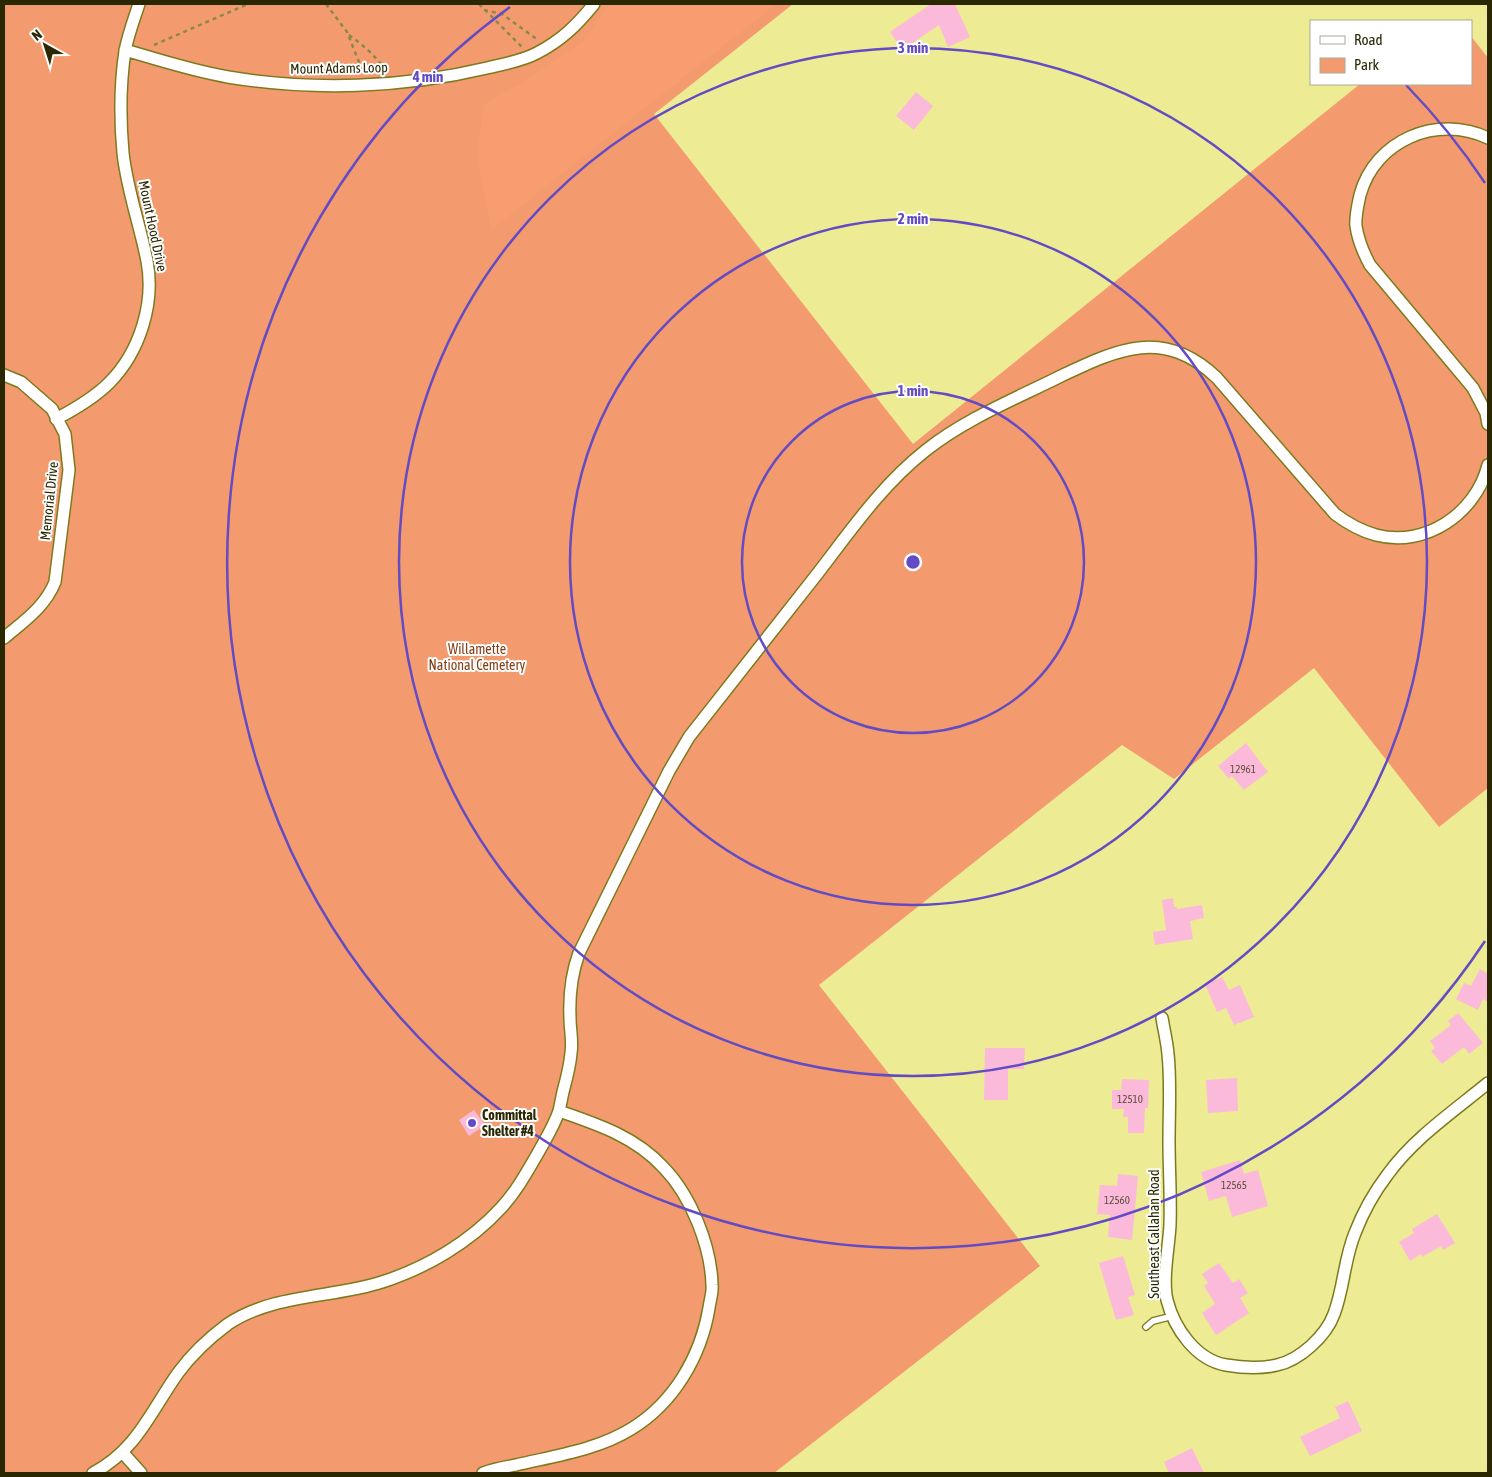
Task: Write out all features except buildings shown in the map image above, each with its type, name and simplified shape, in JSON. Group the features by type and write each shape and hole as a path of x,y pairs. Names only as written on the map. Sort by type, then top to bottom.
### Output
{"street":[{"name":"Mount Hood Drive","path":"56,419 94,396 109,384 130,358 144,320 148,298 147,263 130,196 123,154 122,105 125,50 139,4"},
{"name":"Mount Adams Loop","path":"125,50 227,77 302,85 368,85 467,73 530,56 560,40 578,24 594,4"},
{"path":"1488,138 1460,129 1444,128 1428,130 1397,143 1383,155 1363,185 1358,203 1356,224 1362,251 1370,265 1473,388 1483,406 1488,424"},
{"path":"93,1473 106,1467 123,1453 142,1430 192,1355 207,1340 230,1324 249,1312 268,1306 382,1282 415,1269 443,1255 476,1231 501,1208 525,1176 548,1135 558,1111 572,1052 570,987 579,953 678,754 871,505 907,466 952,432 979,416 1102,356 1147,347 1183,354 1194,359 1210,371 1330,509 1347,523 1369,533 1394,537 1411,536 1442,526 1456,517 1467,506 1478,491 1488,465"},
{"name":"Memorial Drive","path":"4,375 20,382 37,394 52,409 65,434 69,470 56,582 43,605 4,638"},
{"name":"Southeast Callahan Road","path":"1162,1018 1168,1054 1170,1224 1167,1299 1182,1334 1206,1358 1219,1364 1249,1368 1279,1365 1306,1350 1323,1334 1335,1312 1345,1264 1355,1233 1388,1173 1430,1130 1488,1083"},
{"path":"483,1473 584,1448 609,1440 632,1428 654,1411 671,1393 687,1370 700,1344 707,1320 712,1286 707,1249 697,1217 682,1191 664,1168 639,1146 604,1127 558,1111"},
{"path":"123,1453 140,1473"}],"lane":[{"path":"1146,1327 1153,1321 1173,1316"}],"path":[{"path":"137,54 164,40 248,4"},
{"path":"326,4 348,35 368,85"},
{"path":"479,4 530,56"},
{"path":"484,10 502,14 547,47"},
{"path":"348,35 372,53 394,82"}],"green space":[{"name":"Willamette National Cemetery","path":"4,4 793,4 654,114 913,444 1359,85 1472,85 1472,37 1488,58 1488,788 1439,827 1314,668 1174,779 1122,745 819,985 1040,1266 774,1473 4,1473"}],"shaded area":[{"path":"610,4 776,4 491,230 477,154 484,104 581,44"}],"place":[{"name":"Committal Shelter #4","path":"472,1123"}]}
